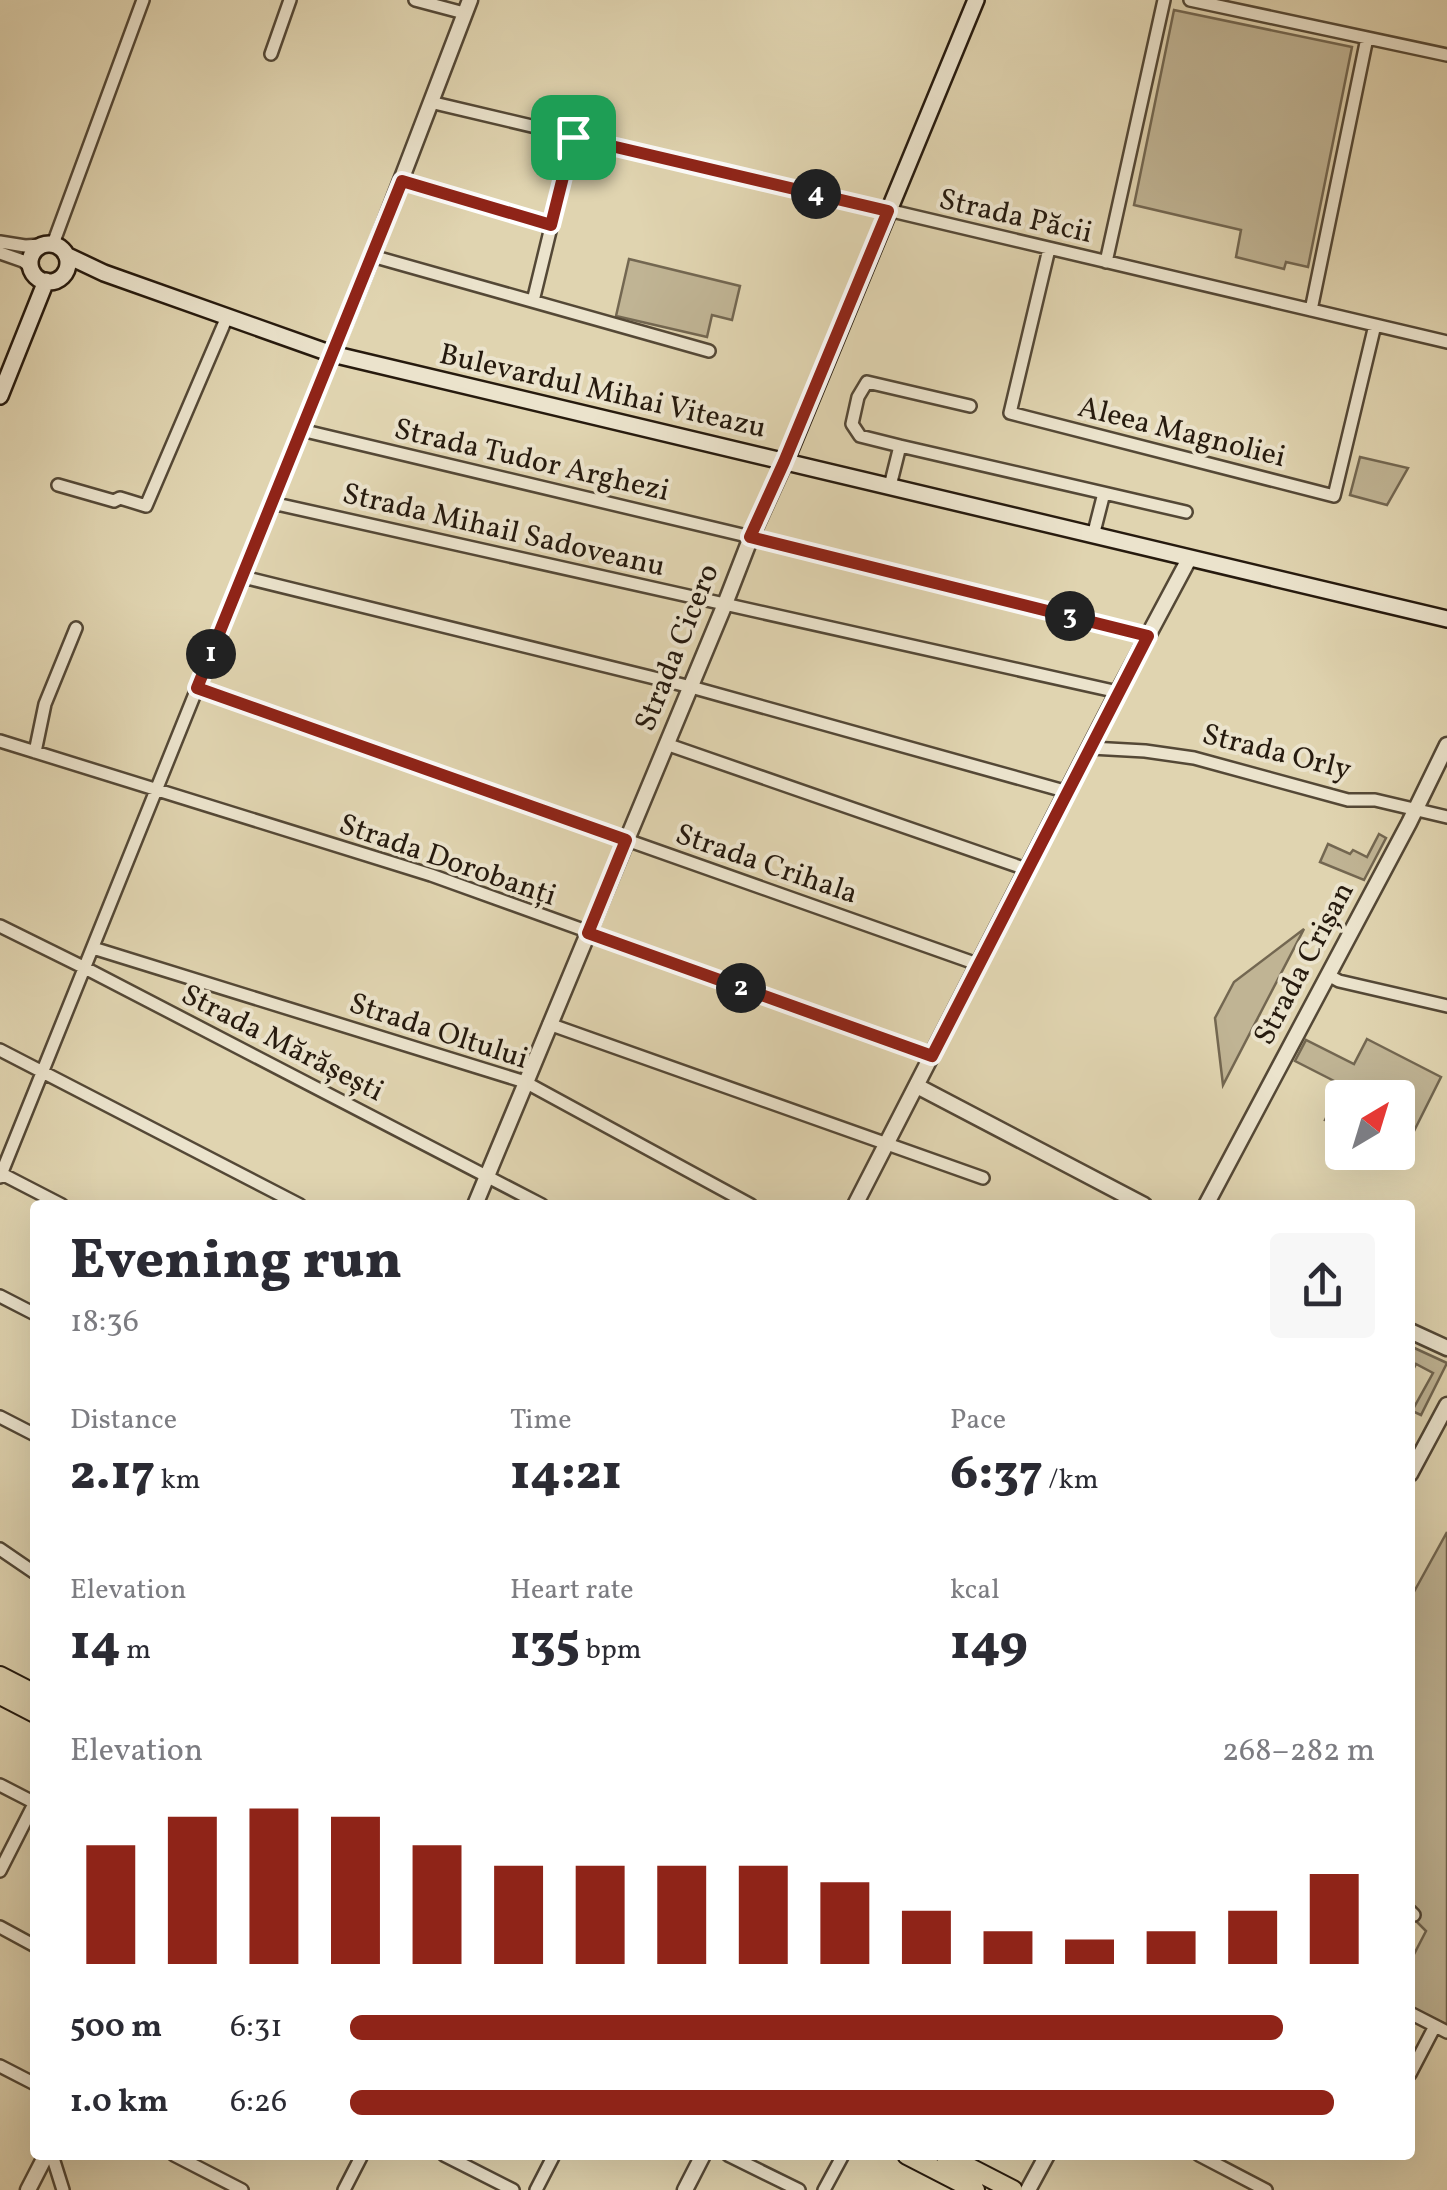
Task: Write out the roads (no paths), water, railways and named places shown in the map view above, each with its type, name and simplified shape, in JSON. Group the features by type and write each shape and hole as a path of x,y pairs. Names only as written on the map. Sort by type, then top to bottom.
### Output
{"main road":[{"name":"Strada Cicero","path":"784,462 976,0"},
{"path":"0,396 53,279 67,267 53,248 30,257 30,268 36,276 53,279"},
{"name":"Bulevardul Mihai Viteazu","path":"53,248 104,273 332,354 1447,619"},
{"name":"Bulevardul Mihai Viteazu","path":"53,279 104,273"},
{"path":"0,1676 30,1691"},
{"path":"0,1696 30,1711"},
{"path":"917,2160 975,2190"},
{"path":"955,2160 1013,2190"}],"street":[{"path":"53,248 143,0"},
{"path":"271,54 290,0"},
{"path":"52,1200 0,1175 244,577 402,181 467,6 415,0"},
{"path":"1106,262 1164,0"},
{"path":"1190,0 1447,55"},
{"path":"1311,310 1367,38"},
{"name":"Strada Păcii","path":"430,102 1447,342"},
{"path":"532,301 573,137"},
{"path":"402,181 551,225"},
{"name":"Bulevardul Mihai Viteazu","path":"0,242 53,248"},
{"name":"Aleea Magnoliei","path":"1049,249 1010,413 1334,496 1375,325"},
{"path":"0,254 23,261 30,268"},
{"path":"372,256 709,351"},
{"path":"58,485 146,506 227,316"},
{"path":"970,406 867,382 858,397 852,424 860,436 1186,512"},
{"name":"Strada Tudor Arghezi","path":"301,430 1148,636"},
{"path":"890,486 900,446"},
{"name":"Strada Cicero","path":"477,1200 784,462"},
{"path":"1093,536 1104,493"},
{"name":"Strada Mihail Sadoveanu","path":"272,503 1118,692"},
{"path":"858,1200 1189,559"},
{"path":"244,577 690,686 1068,792"},
{"path":"35,752 45,704 76,628"},
{"name":"Strada Crihala","path":"197,688 980,964"},
{"name":"Strada Dorobanți","path":"0,741 431,876 932,1056"},
{"path":"666,744 1029,870"},
{"name":"Strada Crișan","path":"1209,1200 1447,746"},
{"name":"Strada Orly","path":"1091,748 1194,758 1348,800 1376,800 1447,818"},
{"name":"Strada Mărășești","path":"0,926 533,1200"},
{"name":"Strada Oltului","path":"93,948 525,1082 741,1200"},
{"path":"1328,975 1339,981 1447,1006"},
{"path":"550,1024 983,1178"},
{"path":"0,1050 290,1200"},
{"path":"917,1086 1134,1200"},
{"path":"0,1296 30,1311"},
{"path":"1415,1333 1447,1348"},
{"path":"1415,1465 1447,1404"},
{"path":"0,1417 30,1432"},
{"path":"0,1549 30,1570"},
{"path":"0,1785 30,1800"},
{"path":"0,1872 30,1813"},
{"path":"0,1927 30,1943"},
{"path":"1415,2016 1441,2029 1415,2067"},
{"path":"0,2066 30,2081"},
{"path":"28,2190 46,2160"},
{"path":"51,2160 63,2190"},
{"path":"184,2160 242,2190"},
{"path":"344,2190 359,2160"},
{"path":"454,2160 513,2190"},
{"path":"536,2190 551,2160"},
{"path":"685,2190 701,2160"},
{"path":"738,2160 800,2190"},
{"path":"824,2190 839,2160"},
{"path":"1028,2190 1043,2160"},
{"path":"1209,2160 1266,2190"}]}
